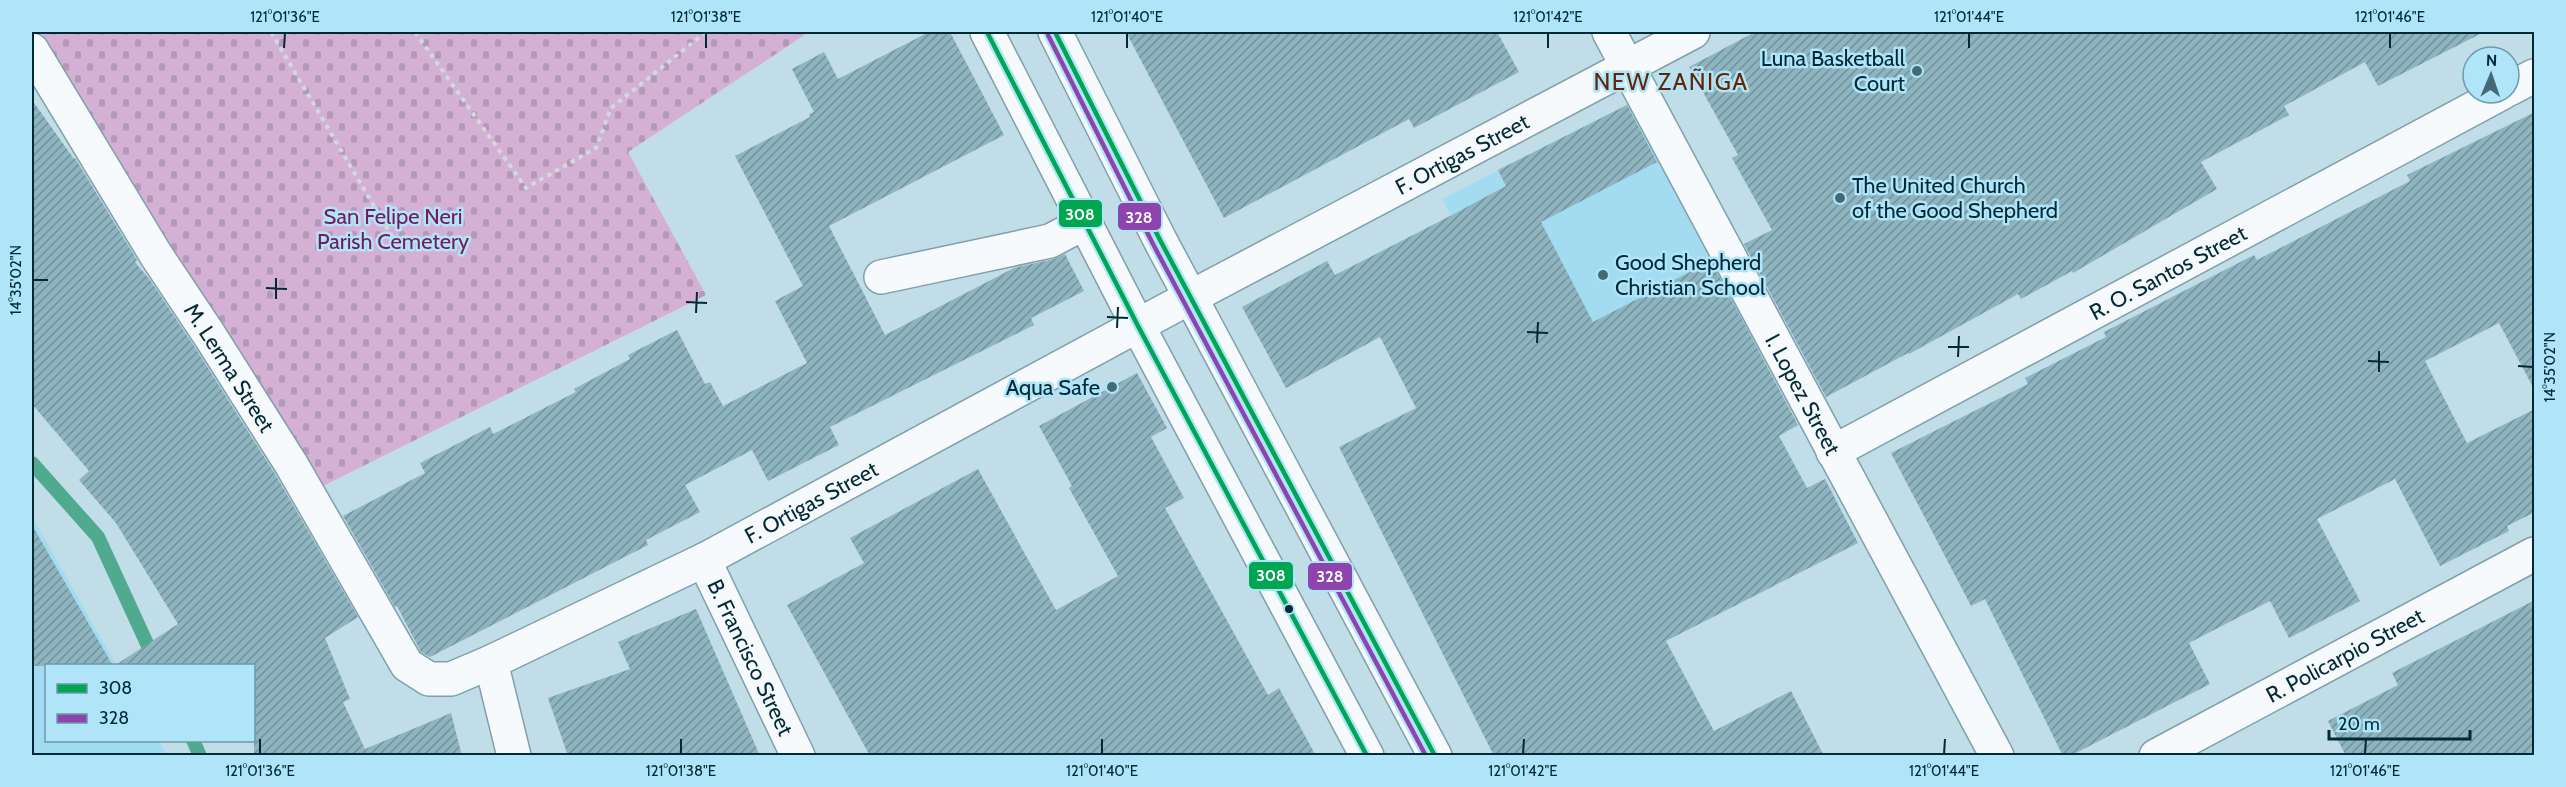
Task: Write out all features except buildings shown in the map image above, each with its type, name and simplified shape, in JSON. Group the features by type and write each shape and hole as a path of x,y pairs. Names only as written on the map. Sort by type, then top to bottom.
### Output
{"street":[{"path":"987,32 1138,326 1367,756"},
{"path":"1055,32 1191,297 1435,756"},
{"name":"I. Lopez Street","path":"1609,32 1997,756"},
{"name":"F. Ortigas Street","path":"429,679 451,679 491,662 704,560 1191,297 1693,32"},
{"name":"M. Lerma Street","path":"32,50 156,255 291,464 407,665 429,679"},
{"path":"2521,83 2535,76"},
{"name":"R. O. Santos Street","path":"1833,452 2480,105"},
{"path":"881,276 1050,241 1086,222"},
{"name":"R. Policarpio Street","path":"2156,756 2535,554"},
{"name":"B. Francisco Street","path":"704,560 798,756"},
{"path":"491,662 514,756"}],"path":[{"path":"271,32 400,250"},
{"path":"415,32 526,188 596,148 611,108 706,32"}],"shaded area":[{"name":"Good Shepherd Christian School","path":"1630,103 1764,352 1574,448 1442,199"},
{"path":"32,516 115,664 45,664 45,742 160,742 167,755 32,755"}],"green space":[{"name":"San Felipe Neri Parish Cemetery","path":"41,32 809,32 628,152 706,295 319,488"}],"waterway":[{"path":"32,463 98,537 155,661"},
{"path":"194,742 200,756"}],"transit line":[{"name":"308","path":"987,32 1138,326 1367,756"},
{"name":"308","path":"1055,32 1160,240 1435,756"},
{"name":"328","path":"1048,35 1153,244 1426,756"}],"place":[{"name":"Luna Basketball Court","path":"1917,71"},
{"name":"The United Church of the Good Shepherd","path":"1840,198"},
{"name":"Good Shepherd Christian School","path":"1603,275"},
{"name":"Aqua Safe","path":"1112,387"}],"district":[{"name":"NEW ZAÑIGA","path":"1671,82"}]}
